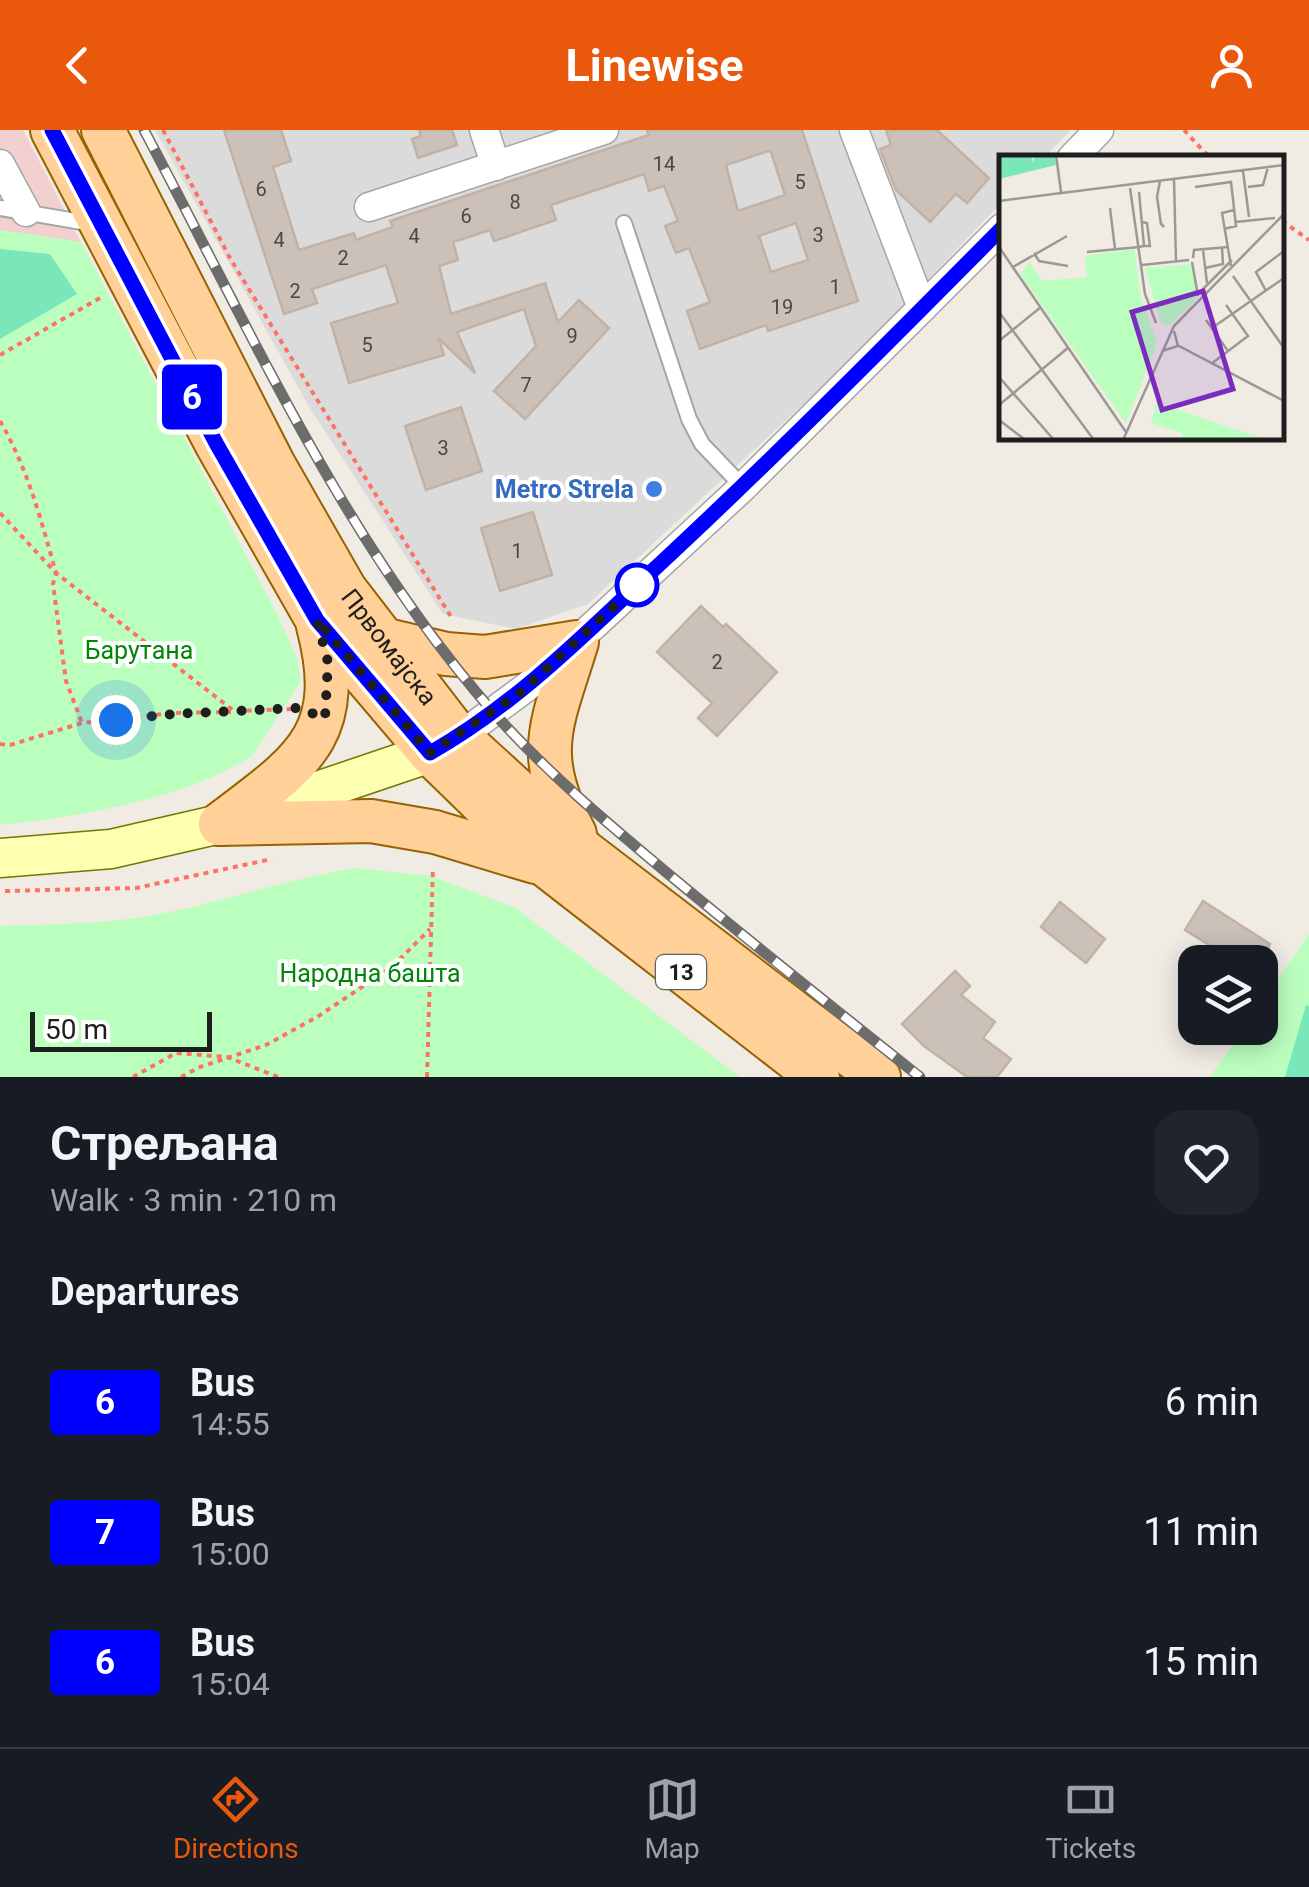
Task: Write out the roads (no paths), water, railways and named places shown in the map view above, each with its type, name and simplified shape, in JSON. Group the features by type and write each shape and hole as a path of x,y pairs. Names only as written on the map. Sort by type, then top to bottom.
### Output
{"main road":[{"name":"Првомајска","path":"52,130 216,443 317,620 565,859 818,1077"},
{"name":"Првомајска","path":"103,130 274,465 344,589 382,640 445,745"},
{"path":"220,824 282,778 310,747 325,718 328,662 317,620"},
{"path":"220,824 371,821 565,859 558,803 549,771 552,729 577,642 485,657 446,654 382,640"},
{"name":"Првомајска","path":"565,859 879,1077"}],"street":[{"path":"484,130 496,166"},
{"path":"369,208 604,130"},
{"path":"854,130 922,308"},
{"path":"1075,155 1099,130"},
{"path":"0,164 13,210"},
{"path":"0,858 111,849 220,824 445,745 521,692 577,642 743,487 999,231"}],"lane":[{"path":"13,210 103,226"},
{"path":"624,224 689,419 702,444 743,487"}],"railway":[{"path":"144,130 302,432 345,506 440,647 494,713 558,778 626,838 920,1077"}],"place":[{"name":"Metro Strela","path":"654,489"}],"park label":[{"name":"Барутана","path":"139,650"},
{"name":"Народна башта","path":"370,973"}]}
